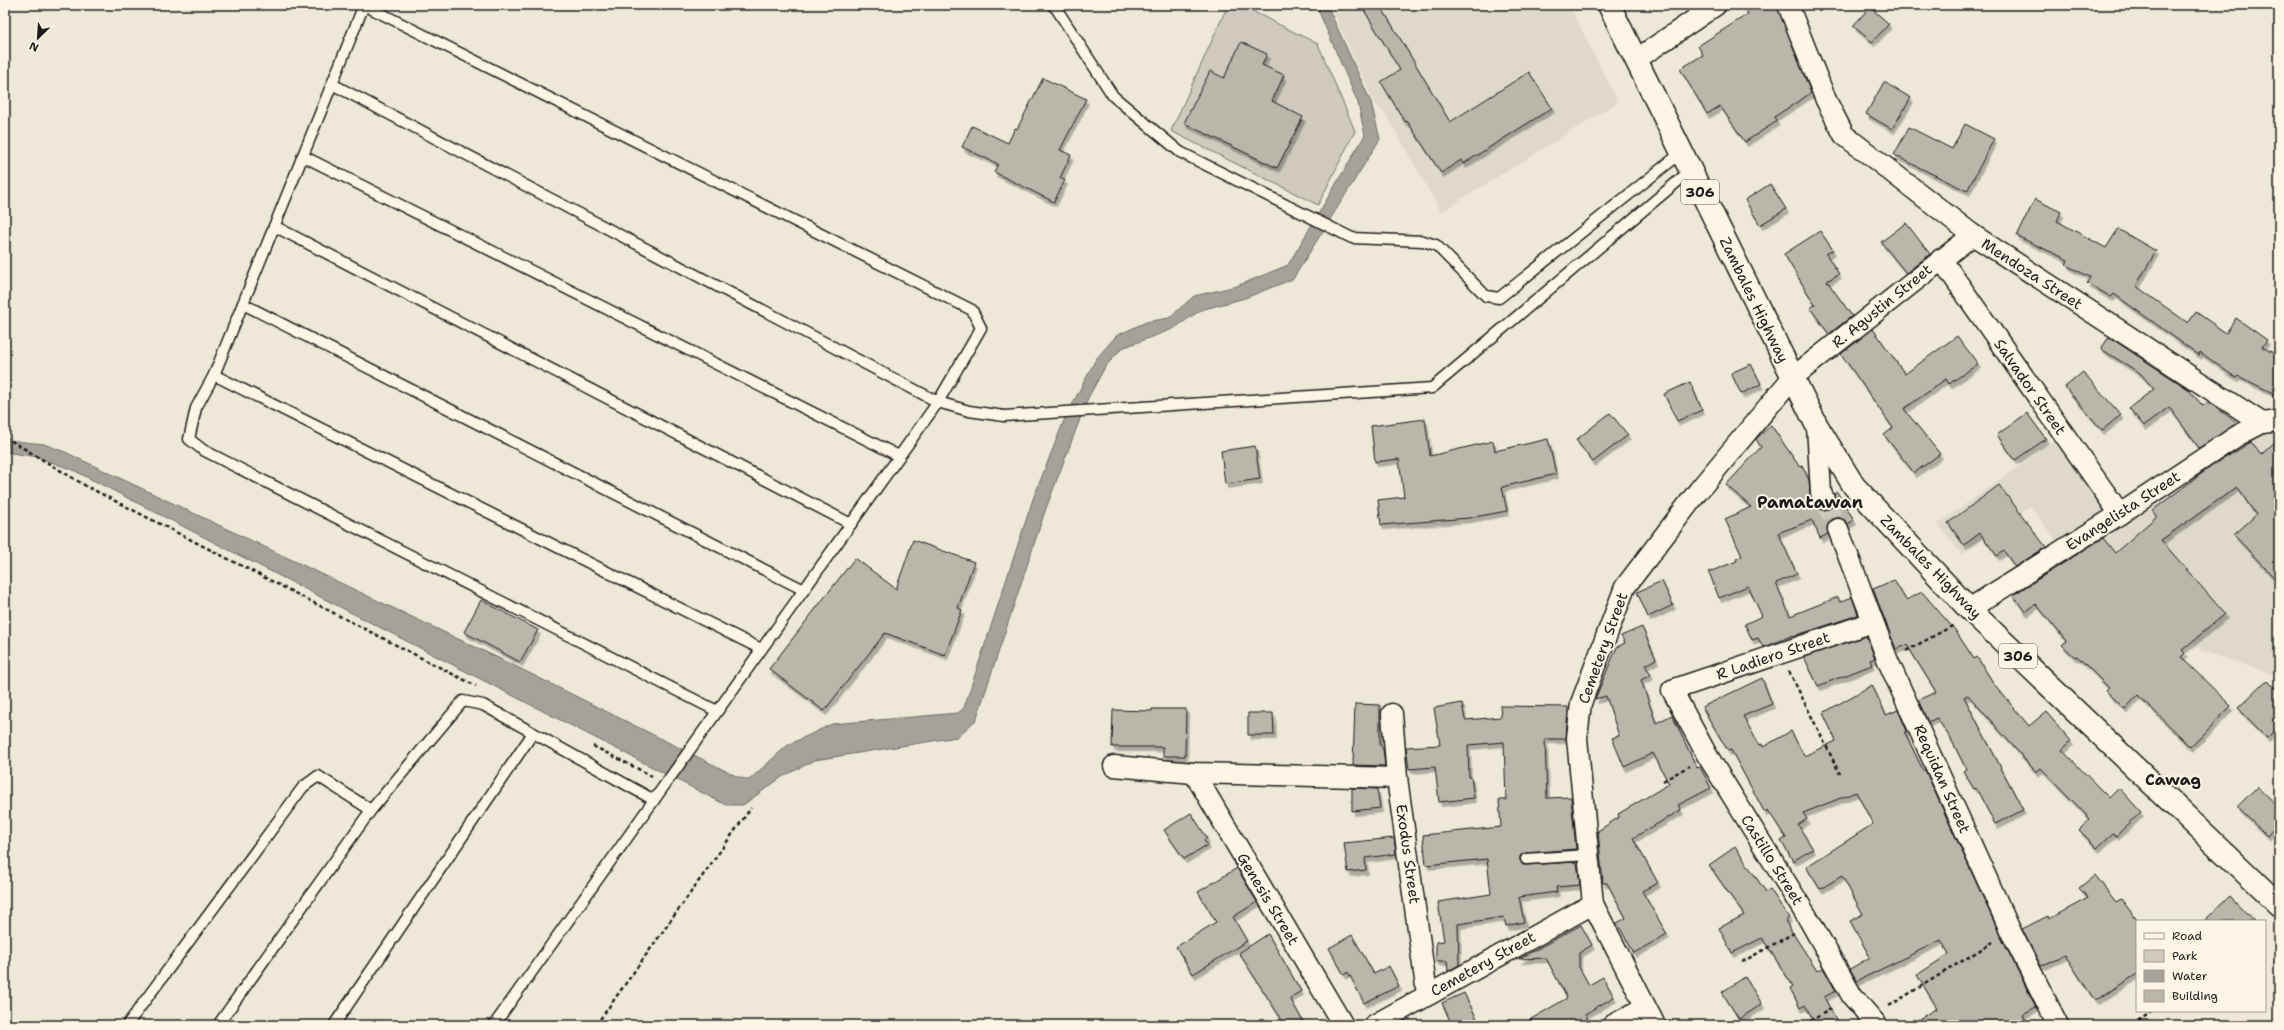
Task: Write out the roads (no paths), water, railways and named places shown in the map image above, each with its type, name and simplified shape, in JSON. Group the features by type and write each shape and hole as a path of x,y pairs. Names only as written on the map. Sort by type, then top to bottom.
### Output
{"main road":[{"name":"Zambales Highway","path":"1609,5 1637,59 1685,162 1792,378 1817,426 1854,486 1972,611 2279,905"}],"street":[{"path":"1637,59 1716,5"},
{"name":"Mendoza Street","path":"1788,5 1826,100 1844,136 1972,235 2271,422"},
{"name":"R. Agustin Street","path":"1792,378 1972,235"},
{"name":"Salvador Street","path":"1941,259 2120,514"},
{"name":"Cemetery Street","path":"1655,1025 1593,904 1577,738 1581,703 1625,587 1699,490 1792,378"},
{"name":"Evangelista Street","path":"1972,611 2237,436 2271,422"},
{"path":"1817,426 1821,493 1824,499"},
{"name":"Requidan Street","path":"1838,529 1888,661 2011,932 2058,1025"},
{"name":"R Ladiero Street","path":"1672,690 1873,622"},
{"name":"Castillo Street","path":"1672,690 1707,755 1811,923 1852,996 1874,1021"},
{"name":"Exodus Street","path":"1392,714 1397,778 1427,994"},
{"path":"1114,766 1194,773 1397,778"},
{"name":"Genesis Street","path":"1194,773 1343,1025"},
{"name":"Cemetery Street","path":"1374,1025 1427,994 1593,904"},
{"path":"1613,1025 1645,1007"}],"lane":[{"path":"494,1025 938,402 981,328 972,310 845,244 364,5 214,375 196,408 189,438 202,450 717,711"},
{"path":"1052,5 1056,8 1113,96 1180,152 1352,238 1423,241 1436,245 1486,296 1499,298 1685,162"},
{"path":"332,84 938,402 969,411 1004,416 1432,388 1685,162"},
{"path":"303,156 900,456"},
{"path":"274,226 851,524"},
{"path":"243,304 804,590"},
{"path":"214,375 761,649"},
{"path":"218,1025 372,810 463,701 483,704 654,800"},
{"path":"334,1025 533,733"},
{"path":"128,1025 303,787 318,776 372,810"},
{"path":"1526,859 1588,855"}],"water":[{"path":"1316,5 1327,5 1371,102 1380,139 1293,279 1245,298 1201,310 1173,329 1122,348 1105,367 1088,398 1045,511 976,720 957,737 815,760 782,777 743,805 726,805 75,471 38,457 5,452 5,440 44,444 65,452 513,665 736,776 749,780 788,745 832,724 958,713 964,708 1033,499 1065,418 1096,359 1116,336 1146,322 1169,318 1194,296 1237,286 1288,265 1365,135 1358,103"}],"tunnel":[{"path":"1824,499 1838,529"}],"district":[{"name":"Pamatawan","path":"1810,502"},
{"name":"Cawag","path":"2173,779"}]}
